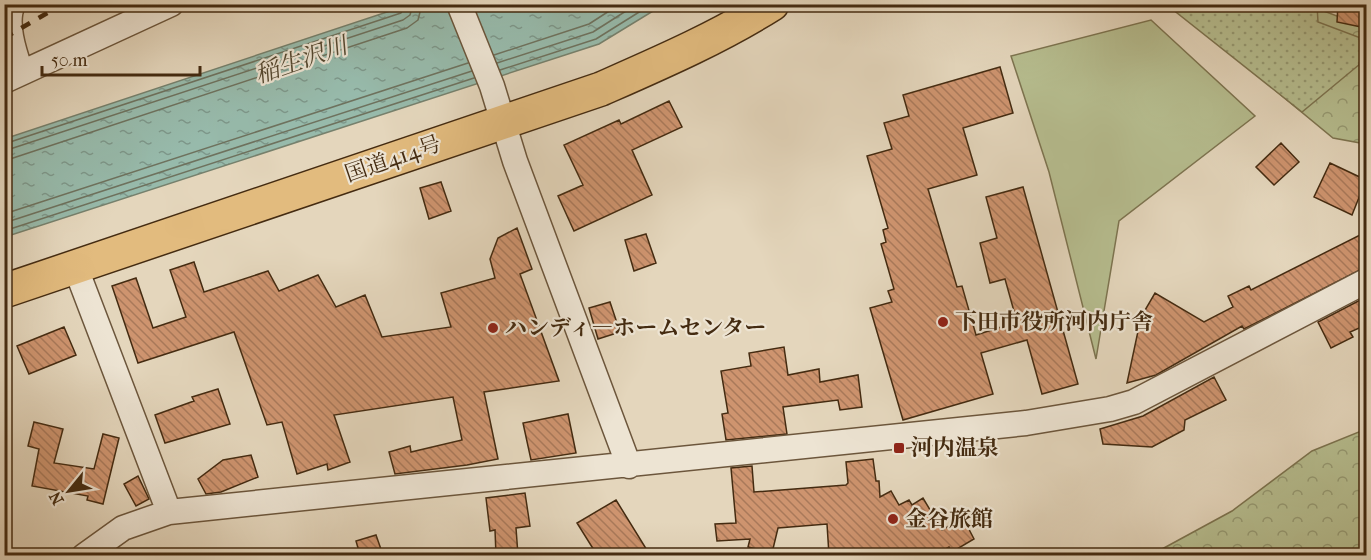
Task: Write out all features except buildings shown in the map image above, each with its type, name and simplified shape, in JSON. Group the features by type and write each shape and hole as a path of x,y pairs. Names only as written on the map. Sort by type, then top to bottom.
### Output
{"highway":[{"name":"国道414号","path":"4,291 612,84 708,40 772,4"}],"street":[{"path":"14,4 9,12 15,54 13,77 171,4"},
{"path":"459,4 492,86 502,122 629,466"},
{"path":"75,266 169,513"},
{"path":"84,555 123,528 169,513 1026,423 1110,409 1162,389 1366,281"}],"green space":[{"path":"1167,5 1317,5 1318,22 1366,40 1366,59 1302,112"},
{"path":"1172,5 1308,5 1366,27 1366,144 1333,138"},
{"path":"1151,20 1255,116 1119,221 1096,359 1049,172 1011,56"},
{"path":"1366,429 1366,555 1151,555 1232,511 1312,451"}],"water":[{"name":"稲生沢川","path":"408,5 663,5 599,44 5,237 4,139"}],"railway":[{"path":"4,38 63,4"}],"place":[{"name":"下田市役所河内庁舎","path":"943,322"},
{"name":"ハンディ―ホームセンター","path":"493,328"},
{"name":"河内温泉","path":"899,448"},
{"name":"金谷旅館","path":"893,519"}]}
